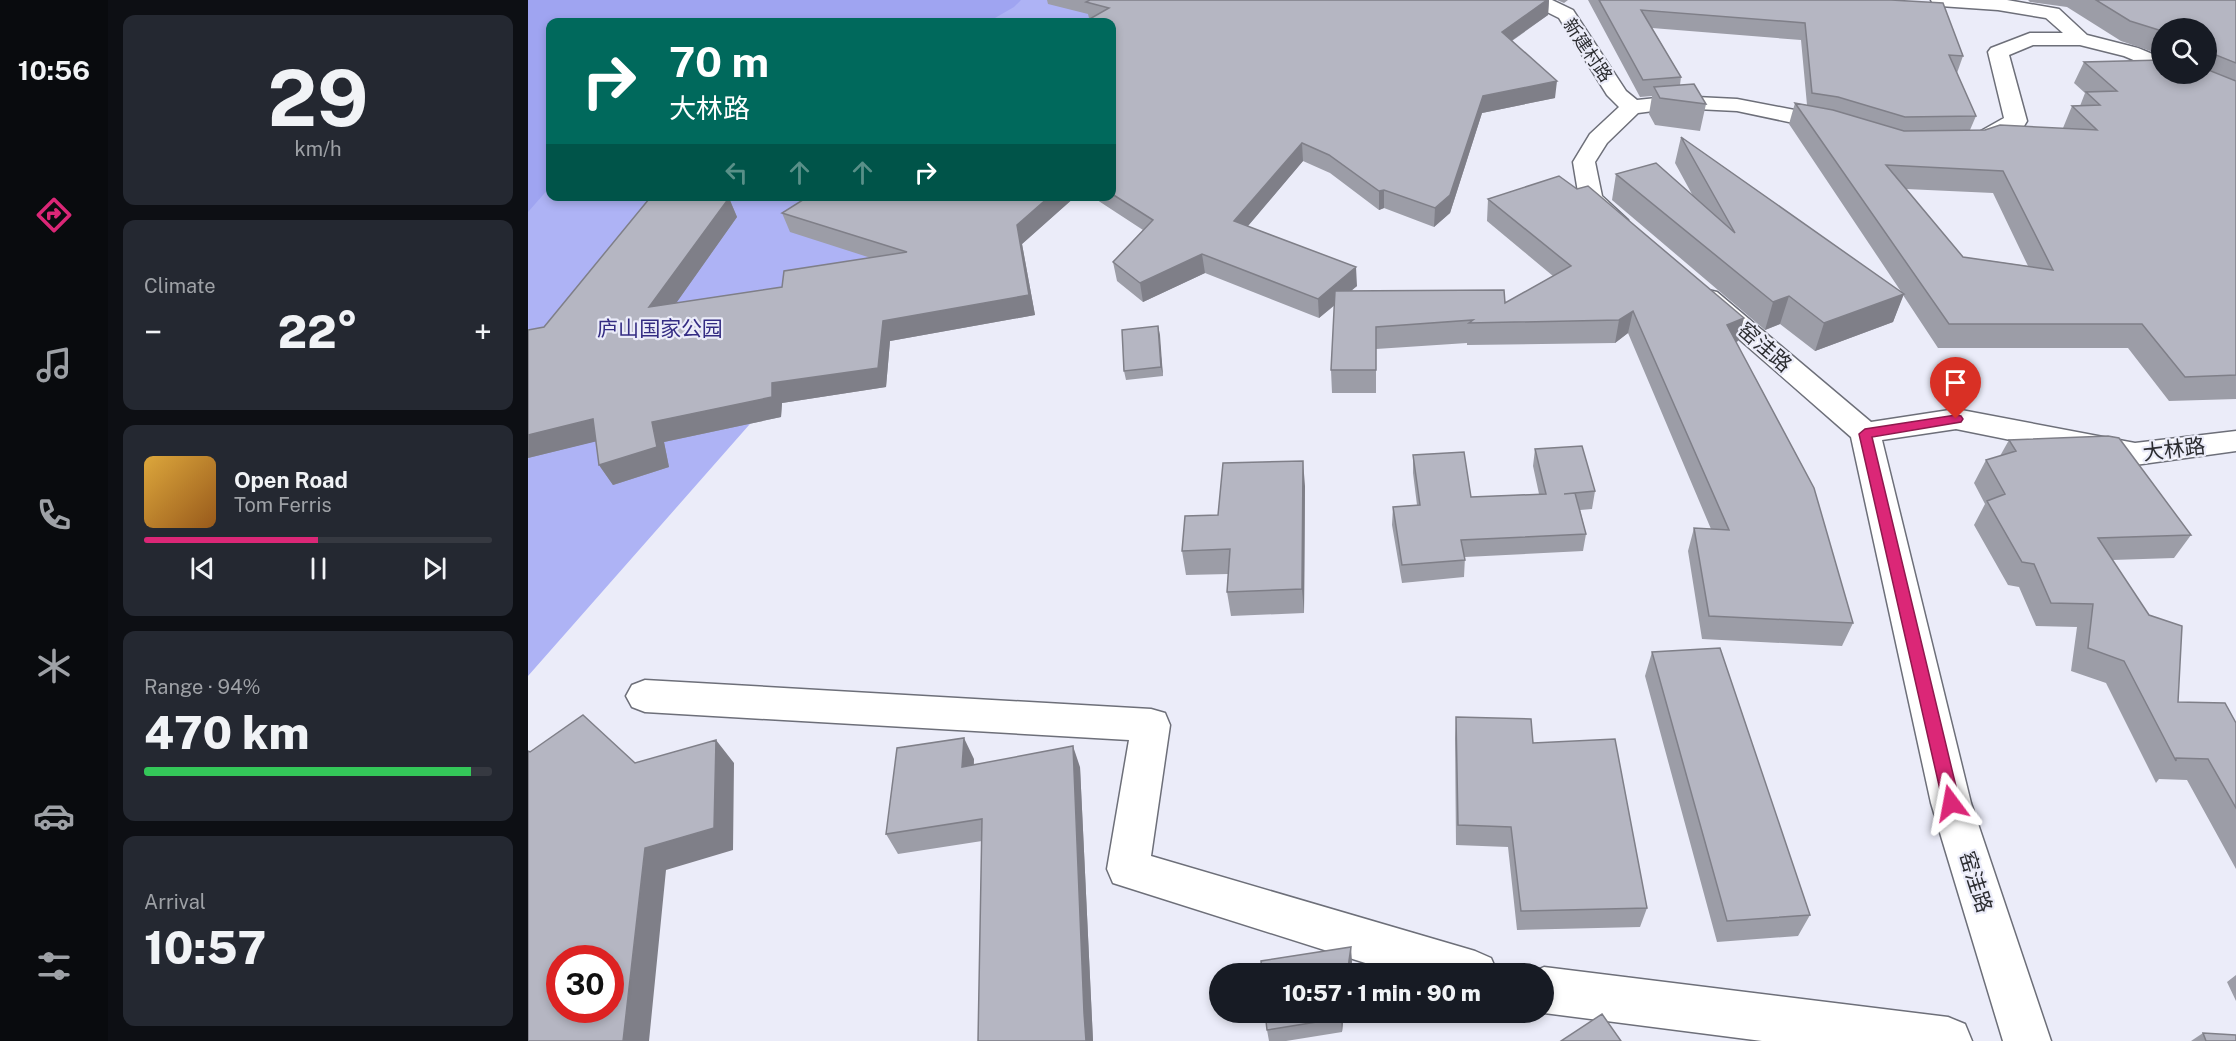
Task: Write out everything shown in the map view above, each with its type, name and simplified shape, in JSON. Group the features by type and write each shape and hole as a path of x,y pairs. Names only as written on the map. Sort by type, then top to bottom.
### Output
{"street":[{"name":"新建村路","path":"1539,0 1566,14 1618,95 1632,107"},
{"path":"1940,0 1998,4 2052,13 2080,39"},
{"path":"1942,144 1976,143 2016,120 1998,52 2030,39 2080,39 2131,52 2151,61"},
{"path":"1635,236 1591,198 1584,162 1598,139 1632,107 1676,102 1737,105 1832,124 1864,134"},
{"name":"窑洼路","path":"1688,281 1865,434 1951,803 2027,1041"},
{"name":"大林路","path":"1865,434 1956,419 2134,454 2236,441"},
{"path":"645,696 1150,725 1128,869 1439,963"},
{"path":"1554,991 1948,1041"}],"green space":[{"name":"庐山国家公园","path":"528,0 1123,0 1107,18 546,18 546,201 946,201 528,676"}],"shaded area":[{"path":"528,0 1021,0 995,18 546,18 546,192 528,212"}],"building":[{"path":"1090,0 1547,0 1502,32 1557,81 1483,96 1450,195 1435,208 1384,190 1379,191 1329,155 1302,143 1234,221 1356,267 1318,299 1202,254 1140,283 1113,262 1153,220 1116,197 1116,18 1091,18 1109,8 1086,2"},
{"path":"1599,0 1891,0 1943,3 1963,56 1949,55 1976,116 1905,117 1838,97 1812,93 1805,23 1641,10 1681,77 1643,80"},
{"path":"2096,0 2236,0 2236,63 2217,55 2217,18 2151,18 2151,28 2130,21"},
{"path":"2151,60 2151,84 2217,84 2217,73 2236,81 2236,375 2185,377 2142,324 1949,324 1795,103 1833,110 1904,131 1985,130 2000,125 2097,130 2072,106 2100,105 2086,92 2117,91 2084,62","holes":["1886,165 2003,171 2053,270 1963,257"]},
{"path":"1694,84 1706,104 1660,98 1654,87"},
{"path":"1681,137 1904,294 1824,323 1789,296 1773,302 1616,174 1656,163 1735,233"},
{"path":"1559,176 1577,189 1588,186 1744,318 1727,325 1814,488 1853,623 1709,616 1694,528 1729,530 1633,311 1619,320 1469,323 1473,320 1376,327 1376,370 1331,370 1335,291 1504,290 1505,303 1571,266 1488,199"},
{"path":"647,201 727,201 649,307 782,287 784,271 907,252 782,213 801,201 1044,201 1017,225 1029,295 883,321 878,368 772,383 772,397 652,422 657,447 599,465 593,419 528,435 528,330 544,327"},
{"path":"1158,326 1161,367 1124,371 1122,330"},
{"path":"2108,436 2119,438 2191,535 2098,538 2149,615 2182,626 2178,702 2225,703 2236,723 2236,808 2208,759 2176,758 2176,761 2124,661 2088,648 2093,604 2051,603 2034,564 2022,562 1987,501 2005,494 1986,460 2016,451 2009,440"},
{"path":"1582,446 1595,491 1564,494 1575,493 1586,534 1461,540 1465,560 1402,565 1393,507 1420,505 1413,455 1464,452 1471,497 1546,494 1535,449"},
{"path":"1303,461 1302,589 1227,592 1230,549 1182,551 1185,516 1218,515 1223,463"},
{"path":"1720,648 1810,915 1727,921 1652,652"},
{"path":"583,715 635,763 716,740 714,828 645,848 623,1041 528,1041 528,751 530,752"},
{"path":"1456,717 1531,719 1533,743 1615,739 1647,908 1521,911 1511,827 1458,825"},
{"path":"964,738 962,767 1073,746 1086,1041 978,1041 982,819 886,834 897,748"},
{"path":"1351,947 1349,963 1261,963 1261,961"},
{"path":"1602,1014 1621,1041 1561,1041"},
{"path":"1266,1023 1310,1023 1267,1030"},
{"path":"2203,1033 2236,1035 2236,1041 2206,1041"}],"route":[{"path":"1951,803 1865,434 1956,419"}]}
